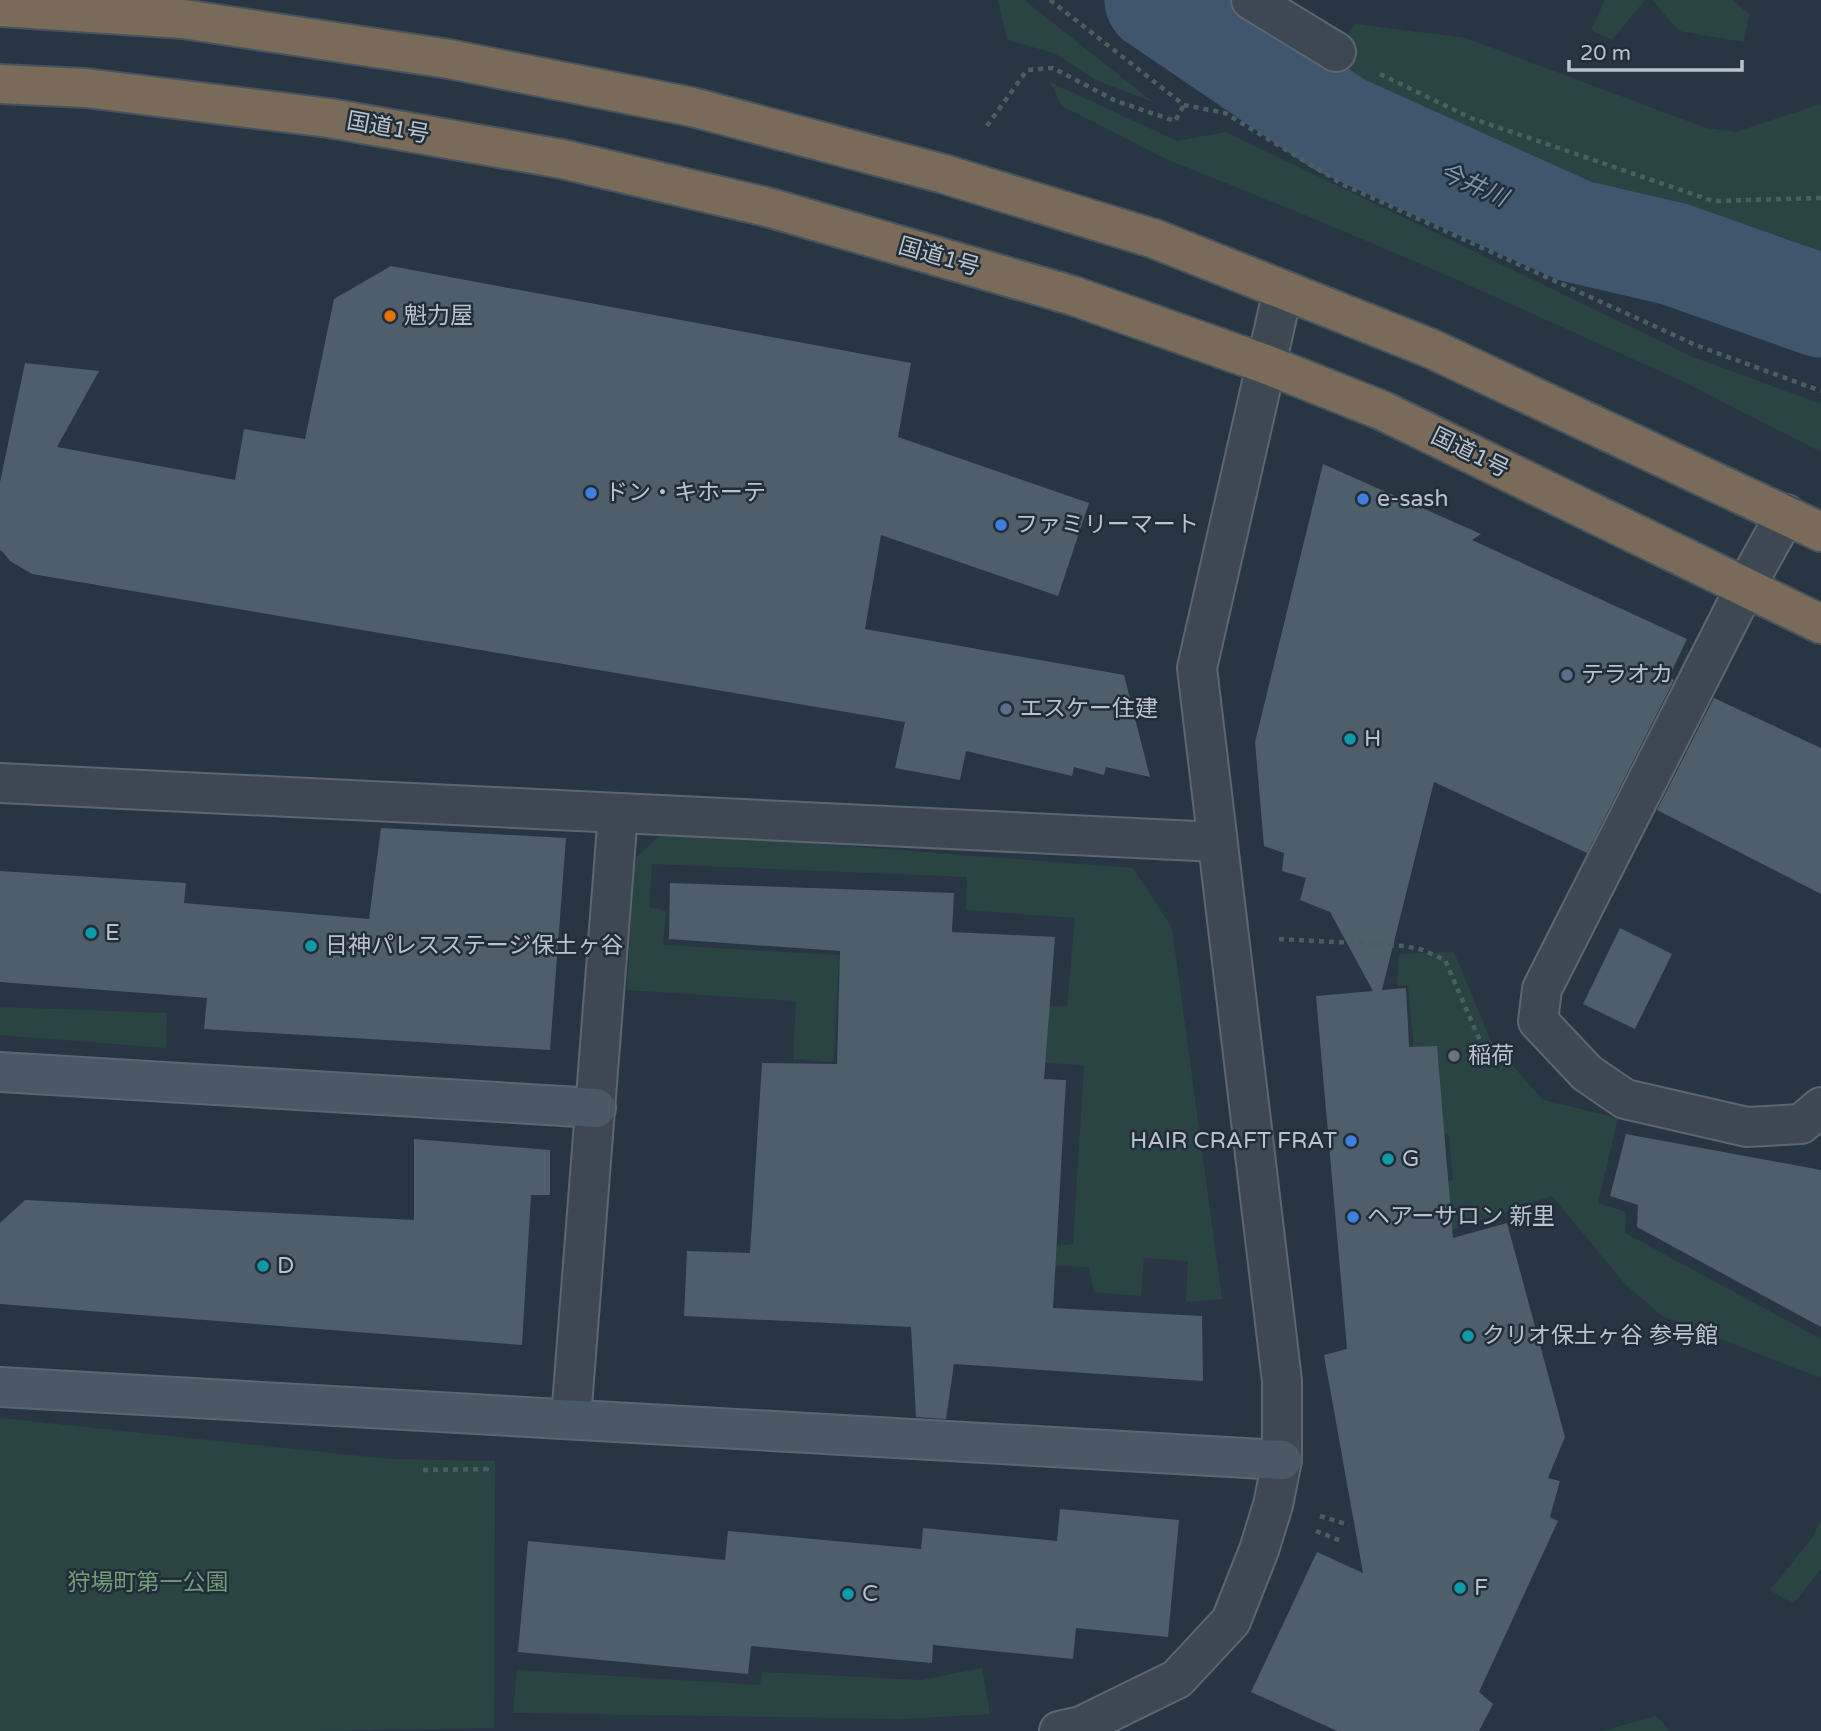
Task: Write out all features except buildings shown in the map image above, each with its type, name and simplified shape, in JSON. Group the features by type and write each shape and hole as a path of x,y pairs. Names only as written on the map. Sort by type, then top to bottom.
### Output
{"highway":[{"path":"0,7 183,19 449,59 692,107 944,174 1155,239 1432,349 1821,532"},
{"name":"国道1号","path":"0,84 86,89 329,118 574,162 767,206 1074,296 1265,364 1381,410 1821,624"}],"street":[{"path":"1251,0 1336,52"},
{"path":"1059,1731 1081,1726 1177,1679 1231,1621 1259,1550 1273,1505 1282,1460 1282,1381 1197,668 1283,290"},
{"path":"1786,514 1746,586 1542,989 1538,1021 1587,1073 1625,1099 1747,1127 1801,1124 1821,1108"},
{"path":"0,783 1217,842"},
{"path":"571,1419 618,813"},
{"path":"0,1072 596,1108"},
{"path":"0,1387 1282,1460"}],"path":[{"path":"1050,0 1184,105 1224,113 1344,185 1698,346 1821,391"},
{"path":"1336,52 1471,118 1713,201 1821,198"},
{"path":"987,125 1027,70 1053,68 1116,101 1175,121 1184,105"},
{"path":"1276,939 1405,946 1423,950 1445,960 1487,1057 1468,1058"},
{"path":"423,1470 480,1469"},
{"path":"1317,1515 1349,1525"},
{"path":"1306,1527 1341,1541"}],"green space":[{"path":"998,0 1024,0 1153,102 1098,81 1054,53 1007,40"},
{"path":"1605,0 1645,0 1612,40 1591,30"},
{"path":"1652,0 1732,0 1749,14 1744,42 1679,31"},
{"path":"1355,24 1466,38 1706,128 1736,132 1821,104 1821,269 1463,139 1324,74"},
{"path":"1050,82 1177,141 1226,132 1693,357 1821,404 1821,452 1682,381 1442,273 1166,159 1062,106"},
{"path":"664,832 1133,868 1172,928 1222,1299 1186,1302 1188,1261 1144,1258 1141,1296 1094,1292 1089,1267 1011,1264 1011,1251 1073,1244 1084,1065 989,1060 891,1004 1067,1006 1075,918 966,910 967,877 652,864 649,907 666,911 663,945 839,955 834,1062 793,1059 796,1001 627,990 634,859"},
{"path":"1454,952 1491,1041 1543,1100 1618,1118 1598,1203 1626,1212 1625,1233 1821,1339 1821,1378 1662,1316 1625,1284 1552,1196 1438,1235 1435,1186 1453,1180 1449,1135 1421,1127 1408,985 1397,986 1399,954"},
{"path":"0,1007 167,1013 166,1048 0,1035"},
{"name":"狩場町第一公園","path":"0,1418 389,1459 495,1461 494,1728 0,1731"},
{"path":"1821,1519 1821,1569 1793,1604 1770,1590 1813,1537"},
{"path":"982,1668 990,1714 903,1719 513,1713 517,1670 760,1685 762,1672 922,1680"},
{"path":"1656,1716 1670,1731 1602,1731"}],"waterway":[{"name":"今井川","path":"1156,0 1340,125 1575,231 1674,254 1821,306"}],"place":[{"name":"魁力屋","path":"390,316"},
{"name":"ドン・キホーテ","path":"591,493"},
{"name":"e-sash","path":"1363,499"},
{"name":"ファミリーマート","path":"1001,525"},
{"name":"テラオカ","path":"1567,675"},
{"name":"エスケー住建","path":"1006,709"},
{"name":"H","path":"1350,739"},
{"name":"E","path":"91,933"},
{"name":"日神パレスステージ保土ヶ谷","path":"311,946"},
{"name":"稲荷","path":"1454,1056"},
{"name":"HAIR CRAFT FRAT","path":"1351,1141"},
{"name":"G","path":"1388,1159"},
{"name":"ヘアーサロン 新里","path":"1353,1217"},
{"name":"D","path":"263,1266"},
{"name":"クリオ保土ヶ谷 参号館","path":"1468,1336"},
{"name":"F","path":"1460,1588"},
{"name":"C","path":"848,1594"}]}
